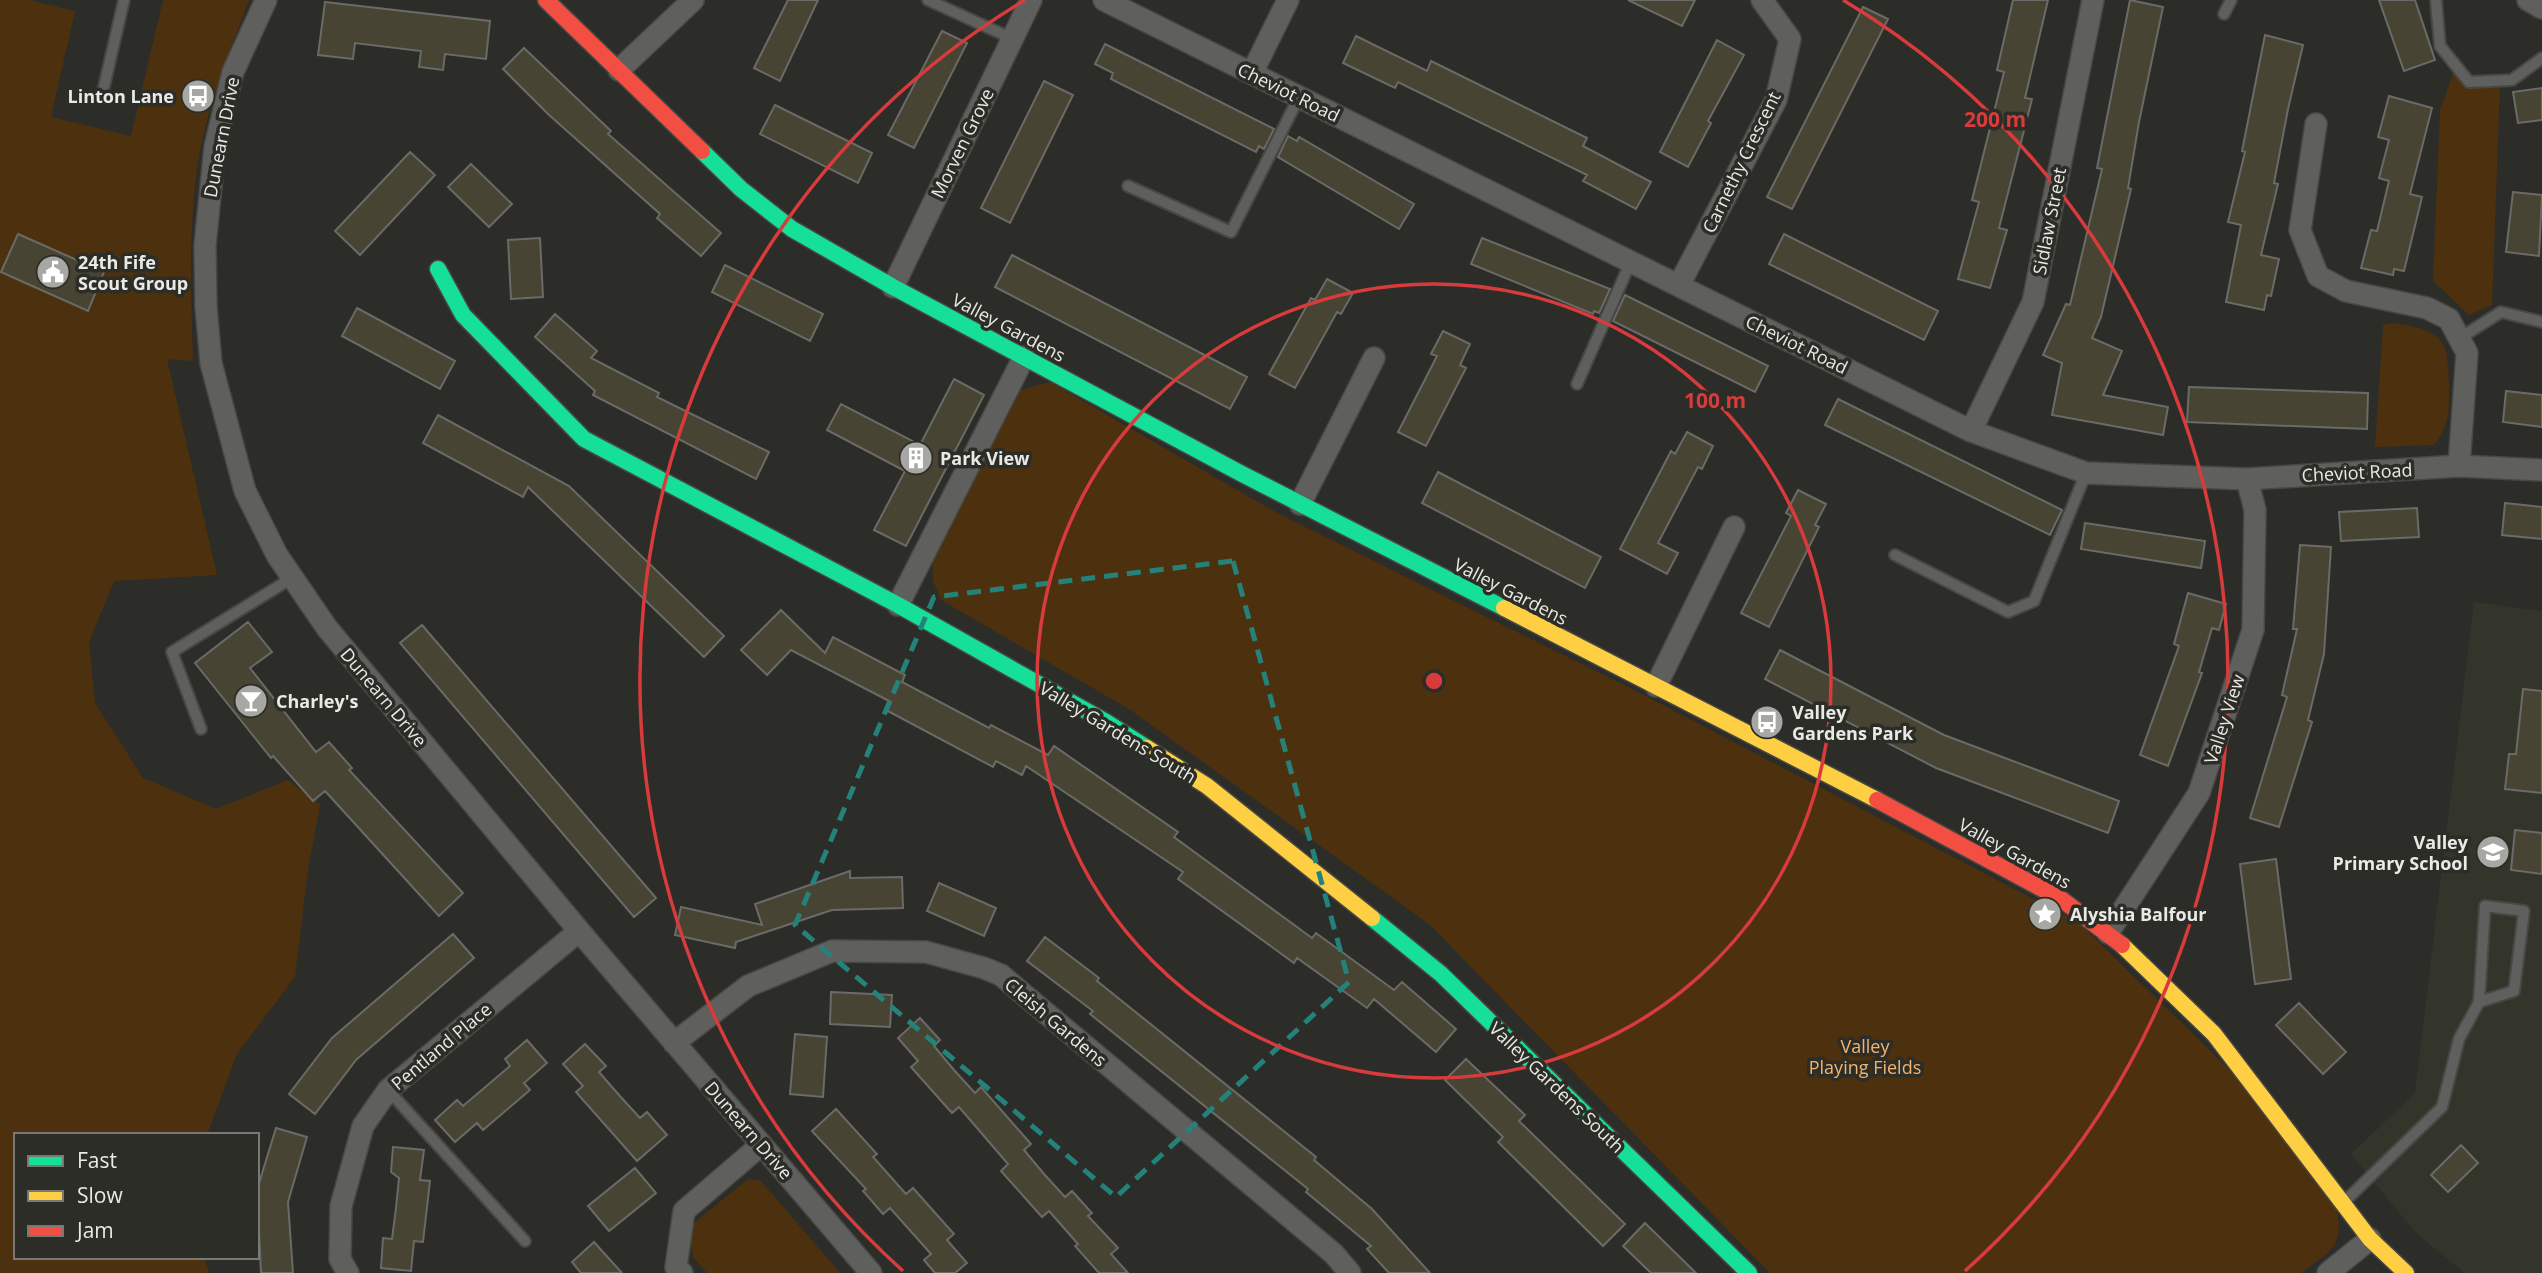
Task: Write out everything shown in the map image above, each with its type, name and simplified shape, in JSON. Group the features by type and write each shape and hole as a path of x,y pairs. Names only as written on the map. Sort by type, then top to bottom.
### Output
{"street":[{"name":"Dunearn Drive","path":"266,0 233,72 215,148 205,245 206,307 211,363 245,491 277,555 327,628 579,931 871,1273"},
{"name":"Valley Gardens","path":"546,0 741,189 792,229 893,287 1300,504 1656,686 2061,899 2108,933 2163,982 2227,1048 2370,1240 2406,1273"},
{"path":"619,70 693,0"},
{"name":"Morven Grove","path":"893,287 1031,0"},
{"name":"Cheviot Road","path":"1104,0 1971,430 2086,473 2246,479 2459,466 2542,470"},
{"path":"1252,73 1288,0"},
{"name":"Carnethy Crescent","path":"1679,285 1776,100 1790,39 1762,0"},
{"name":"Sidlaw Street","path":"1971,430 2033,302 2093,0"},
{"path":"2528,0 2542,8"},
{"path":"2316,124 2301,230 2318,276 2346,291 2427,308 2449,319 2467,353 2459,466"},
{"name":"Valley Gardens South","path":"438,269 463,315 584,439 898,605 1107,722 1207,786 1441,974 1749,1273"},
{"path":"898,605 1024,357"},
{"path":"1300,504 1374,358"},
{"name":"Valley View","path":"2108,933 2199,793 2253,630 2255,510 2246,479"},
{"path":"1656,686 1734,527"},
{"name":"Pentland Place","path":"348,1273 340,1259 341,1206 363,1126 388,1090 579,931"},
{"name":"Cleish Gardens","path":"674,1043 748,986 832,951 926,952 984,968 1000,975 1054,1019 1334,1254 1350,1273"},
{"path":"682,1273 676,1266 684,1211 761,1145"},
{"path":"2328,1273 2370,1240"}],"lane":[{"path":"103,91 124,0"},
{"path":"928,0 1013,39"},
{"path":"2224,14 2231,0"},
{"path":"2436,0 2440,46 2469,82 2512,80 2542,58"},
{"path":"1128,186 1231,232 1299,97"},
{"path":"1577,384 1631,261"},
{"path":"2460,338 2501,312 2542,322"},
{"path":"1895,555 2008,612 2034,601 2086,473"},
{"path":"201,729 172,652 292,578"},
{"path":"2343,1203 2442,1107 2459,1039 2479,1002 2485,906 2524,911 2514,991 2479,1002"},
{"path":"388,1090 525,1241"}],"highlighted area":[{"path":"1233,561 1349,982 1116,1197 795,925 934,597"}],"shaded area":[{"name":"Valley Primary School","path":"2474,602 2542,611 2542,1273 2465,1273 2416,1233 2351,1154 2415,1093"}],"green space":[{"path":"0,0 28,0 75,11 51,117 131,136 163,0 249,0 213,101 198,163 191,237 193,361 167,359 217,575 114,581 89,642 95,703 143,778 216,809 288,780 320,804 308,870 295,977 237,1054 208,1133 14,1133 14,1259 204,1259 210,1273 0,1273"},
{"path":"2455,68 2500,85 2492,305 2469,315 2433,281 2440,110"},
{"path":"2394,323 2434,334 2445,350 2449,379 2448,415 2443,431 2434,445 2375,447 2383,325"},
{"name":"Valley Playing Fields","path":"1050,382 1279,514 1642,694 2079,923 2236,1076 2337,1209 2338,1233 2332,1247 2301,1273 1770,1273 1429,924 1129,709 941,600 933,581 933,560 1021,390"},
{"path":"748,1179 760,1180 840,1273 707,1273 693,1257 690,1241 694,1223"}],"building":[{"path":"788,0 818,0 780,81 754,68"},
{"path":"1628,0 1695,0 1682,26"},
{"path":"2013,0 2048,0 2025,98 2032,99 1999,228 2007,230 1990,288 1958,279 1979,202 1972,200 2004,72 1997,70"},
{"path":"2130,0 2163,7 2139,122 2128,188 2131,189 2101,317 2092,338 2122,351 2103,395 2168,407 2163,435 2052,415 2062,363 2043,355 2066,304 2070,305 2102,169 2097,168"},
{"path":"2379,0 2415,0 2435,60 2404,71"},
{"path":"325,2 490,21 486,59 445,54 443,70 419,67 421,51 355,43 353,59 318,55"},
{"path":"1863,7 1888,19 1792,209 1767,197"},
{"path":"942,31 967,43 914,148 888,135"},
{"path":"2265,35 2303,45 2274,183 2278,184 2261,255 2279,259 2271,296 2267,295 2264,310 2226,302 2241,225 2228,222 2245,152 2242,151"},
{"path":"1356,36 1427,71 1431,61 1587,138 1583,146 1651,182 1636,209 1583,181 1587,175 1398,82 1395,88 1343,63"},
{"path":"1717,40 1744,55 1708,121 1711,123 1688,167 1660,152"},
{"path":"1105,44 1274,129 1264,149 1259,146 1256,152 1111,79 1113,73 1095,64"},
{"path":"524,48 611,131 608,134 721,233 701,256 657,218 660,214 548,114 503,69"},
{"path":"1044,81 1073,95 1010,223 981,208"},
{"path":"2542,88 2542,120 2518,123 2513,92"},
{"path":"2389,96 2432,108 2410,194 2422,197 2404,271 2394,269 2393,275 2361,268 2371,230 2377,231 2389,181 2379,178 2389,140 2378,137"},
{"path":"775,105 872,153 858,183 760,134"},
{"path":"1288,136 1297,141 1299,137 1414,204 1399,229 1278,157"},
{"path":"410,152 435,175 360,255 335,231"},
{"path":"471,164 512,204 489,227 448,187"},
{"path":"2513,192 2542,195 2539,256 2506,252"},
{"name":"24th Fife Scout Group","path":"18,234 104,272 88,311 1,272"},
{"path":"1784,234 1938,311 1924,340 1769,264"},
{"path":"540,238 543,297 511,299 508,240"},
{"path":"1482,238 1610,289 1599,313 1594,311 1593,314 1471,264"},
{"path":"1012,255 1247,377 1230,409 995,287"},
{"path":"725,265 823,314 810,341 712,292"},
{"path":"1327,279 1353,293 1341,314 1337,312 1295,388 1269,374 1311,298 1315,300"},
{"path":"1625,295 1768,366 1755,392 1613,321"},
{"path":"357,308 455,361 440,389 342,336"},
{"path":"555,314 597,351 591,358 659,393 657,397 769,452 756,479 593,395 595,391 535,337"},
{"path":"1443,331 1470,344 1460,365 1466,368 1426,446 1398,432 1437,356 1431,354"},
{"name":"Park View","path":"954,379 984,395 906,546 874,530 905,471 827,430 841,404 920,445"},
{"path":"2189,387 2368,393 2367,429 2187,422"},
{"path":"2506,391 2542,395 2542,427 2503,422"},
{"path":"1838,399 2062,510 2050,535 1825,425"},
{"path":"438,415 569,486 724,636 704,657 528,487 523,497 423,443"},
{"path":"1687,432 1713,446 1702,469 1698,467 1658,543 1678,553 1667,574 1620,549 1671,451 1675,454"},
{"path":"1438,472 1601,557 1585,588 1422,503"},
{"path":"1798,490 1826,504 1815,525 1819,527 1769,627 1741,613 1791,516 1786,513"},
{"path":"2505,503 2542,507 2542,539 2502,535"},
{"path":"2417,508 2419,537 2341,541 2339,512"},
{"path":"2085,523 2205,541 2201,568 2081,549"},
{"path":"2300,545 2331,547 2324,654 2308,720 2312,722 2279,827 2250,818 2287,697 2282,695 2297,629 2293,629"},
{"path":"2188,593 2226,604 2219,630 2212,628 2199,672 2202,673 2168,766 2140,755 2179,646 2174,644"},
{"path":"781,610 825,653 833,637 905,675 902,682 989,728 991,725 1048,755 1054,746 1178,832 1174,837 1312,938 1316,933 1394,990 1402,982 1456,1029 1436,1052 1374,999 1367,1008 1297,958 1294,963 1178,879 1183,872 1026,766 1022,775 996,761 993,767 886,710 891,702 791,650 767,675 741,650"},
{"path":"248,622 272,652 250,668 316,752 329,742 352,768 349,770 463,893 439,916 325,791 313,801 273,756 271,758 195,663"},
{"path":"422,625 656,898 634,917 400,643"},
{"path":"1780,650 1944,735 2119,801 2108,833 1936,768 1765,679"},
{"path":"2523,689 2542,691 2542,793 2505,789 2509,754 2516,754"},
{"path":"2515,830 2542,833 2542,874 2511,870"},
{"path":"2276,859 2291,979 2255,984 2240,864"},
{"path":"850,871 850,878 902,877 903,908 832,910 736,942 735,948 675,935 681,907 762,925 755,904"},
{"path":"939,883 996,908 984,936 927,911"},
{"path":"453,934 474,958 356,1060 315,1114 289,1094 332,1038"},
{"path":"1045,937 1099,978 1097,981 1316,1157 1314,1160 1372,1209 1430,1273 1389,1273 1367,1249 1371,1246 1306,1192 1308,1189 1090,1014 1093,1011 1027,961"},
{"path":"831,992 892,995 890,1027 830,1024"},
{"path":"2299,1003 2346,1052 2323,1074 2276,1025"},
{"path":"920,1018 940,1040 934,1046 954,1070 975,1093 981,1087 1031,1144 1024,1150 1044,1174 1065,1197 1072,1191 1092,1213 1088,1216 1118,1248 1111,1254 1128,1273 1099,1273 1049,1211 1042,1217 1001,1171 1008,1164 959,1107 952,1113 911,1067 918,1061 898,1038"},
{"path":"795,1034 827,1037 823,1097 790,1094"},
{"path":"527,1040 547,1063 524,1083 530,1090 483,1130 477,1123 455,1142 435,1120 457,1100 463,1106 510,1066 505,1059"},
{"path":"585,1044 606,1066 599,1072 619,1095 640,1118 647,1112 667,1135 637,1161 576,1092 583,1086 563,1064"},
{"path":"1466,1059 1525,1115 1519,1121 1625,1224 1603,1246 1498,1142 1503,1137 1445,1080"},
{"path":"836,1109 877,1154 873,1157 906,1194 913,1188 954,1234 947,1240 967,1263 955,1273 935,1273 924,1260 931,1254 890,1208 883,1214 863,1191 866,1189 812,1131"},
{"path":"276,1128 307,1137 288,1202 293,1273 261,1273 259,1183"},
{"path":"2461,1145 2478,1163 2448,1192 2431,1175"},
{"path":"393,1147 424,1150 420,1180 430,1181 423,1242 414,1241 411,1271 381,1268 383,1238 392,1239 399,1178 391,1172"},
{"path":"635,1168 656,1193 609,1231 588,1206"},
{"path":"1645,1223 1696,1273 1651,1273 1623,1246"},
{"path":"594,1242 622,1273 581,1273 572,1262"}],"traffic: fast":[{"path":"702,151 741,189 792,229 893,287 1242,474 1504,608"},
{"path":"438,269 463,315 584,439 898,605 1106,722 1147,748"},
{"path":"1372,918 1441,974 1749,1273"}],"traffic: slow":[{"path":"1504,608 1877,800"},
{"path":"1147,748 1207,786 1372,918"},
{"path":"2122,945 2214,1034 2370,1239 2406,1273"}],"traffic: jam":[{"path":"546,0 702,151"},
{"path":"1877,800 2061,899 2122,945"}],"place":[{"name":"Linton Lane","path":"198,96"},
{"name":"24th Fife Scout Group","path":"53,272"},
{"name":"Park View","path":"916,458"},
{"name":"Charley's","path":"251,701"},
{"name":"Valley Gardens Park","path":"1767,722"},
{"name":"Valley Primary School","path":"2493,852"},
{"name":"Alyshia Balfour","path":"2045,914"}]}
